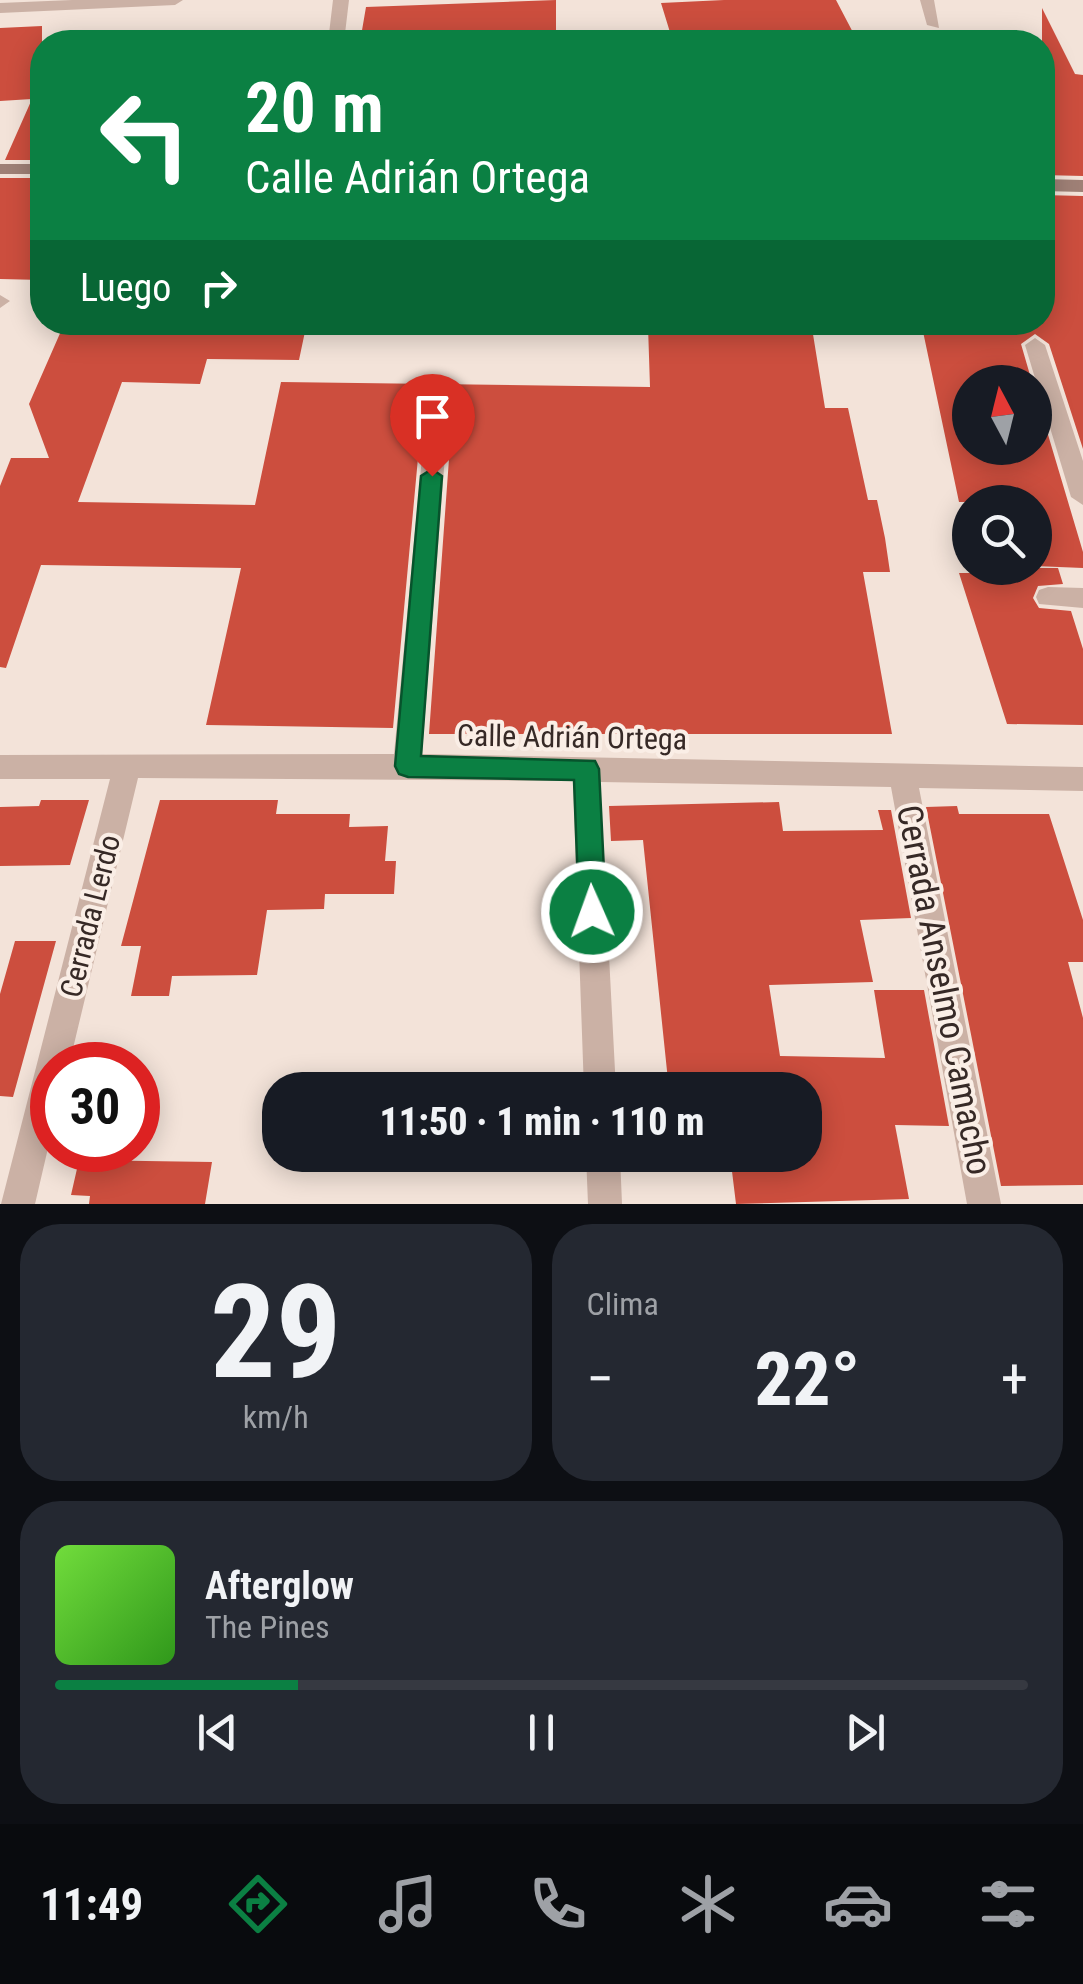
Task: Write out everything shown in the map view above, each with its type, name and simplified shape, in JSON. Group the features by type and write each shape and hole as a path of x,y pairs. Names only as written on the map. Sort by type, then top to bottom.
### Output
{"main road":[{"path":"0,169 30,169"},
{"path":"1055,185 1083,186"}],"street":[{"path":"0,8 174,0"},
{"path":"337,30 341,0"},
{"path":"1035,346 1083,496"},
{"path":"408,766 438,404"},
{"path":"1048,597 1083,598"},
{"name":"Cerrada Lerdo","path":"58,1042 127,766"},
{"name":"Calle Adrián Ortega","path":"0,767 408,766 1083,779"},
{"path":"586,769 599,1072"},
{"name":"Cerrada Anselmo Camacho","path":"904,776 984,1204"},
{"name":"Cerrada Lerdo","path":"18,1204 30,1155"},
{"path":"603,1172 605,1204"}],"lane":[{"path":"927,0 934,24"}],"building":[{"path":"556,0 556,30 362,30 366,7"},
{"path":"836,0 852,30 669,30 661,3"},
{"path":"1042,8 1053,30 1042,30"},
{"path":"42,26 42,30 30,30 30,99 0,101 0,28"},
{"path":"1055,34 1075,74 1083,75 1083,176 1055,175"},
{"path":"30,104 30,160 5,160"},
{"path":"0,178 30,178 30,280 0,279"},
{"path":"1055,195 1083,196 1083,449 1049,344 1036,335 1055,335"},
{"path":"59,335 304,335 299,360 207,359 200,384 122,382 78,502 255,505 281,382 650,387 648,335 813,335 825,408 848,408 868,500 877,500 885,538 890,572 863,572 892,734 429,734 453,404 440,394 423,404 393,728 206,725 241,568 41,565 6,668 0,667 0,486 11,458 49,458 29,404"},
{"path":"924,335 1034,335 1021,344 1027,365 952,365 952,465 1052,465 1052,448 1083,552 1083,568 1052,567 1052,485 955,485"},
{"path":"1052,568 1058,568 1063,584 1052,585"},
{"path":"963,585 1050,585 1038,586 1033,598 1039,608 1071,611 1083,649 1083,725 1007,724"},
{"path":"41,800 89,800 70,865 0,866 0,807 39,806"},
{"path":"160,800 278,800 276,814 350,814 349,827 388,826 385,861 396,861 394,894 325,894 324,909 267,910 257,975 172,976 169,996 131,996 141,946 121,946"},
{"path":"779,802 783,831 883,830 878,810 891,810 911,918 860,920 873,982 769,985 780,1056 885,1058 874,990 924,990 949,1126 895,1125 909,1199 736,1204 732,1172 822,1172 822,1072 667,1072 643,840 611,841 609,806"},
{"path":"957,806 959,814 1049,814 1083,920 1083,962 1068,962 1083,1018 1083,1185 1001,1186 926,807"},
{"path":"15,941 56,941 13,1097 0,1096 0,994"},
{"path":"160,1161 212,1162 205,1204 89,1204 90,1196 71,1195 76,1172 160,1172"}],"route":[{"path":"432,476 408,766 586,769 592,912"}]}
